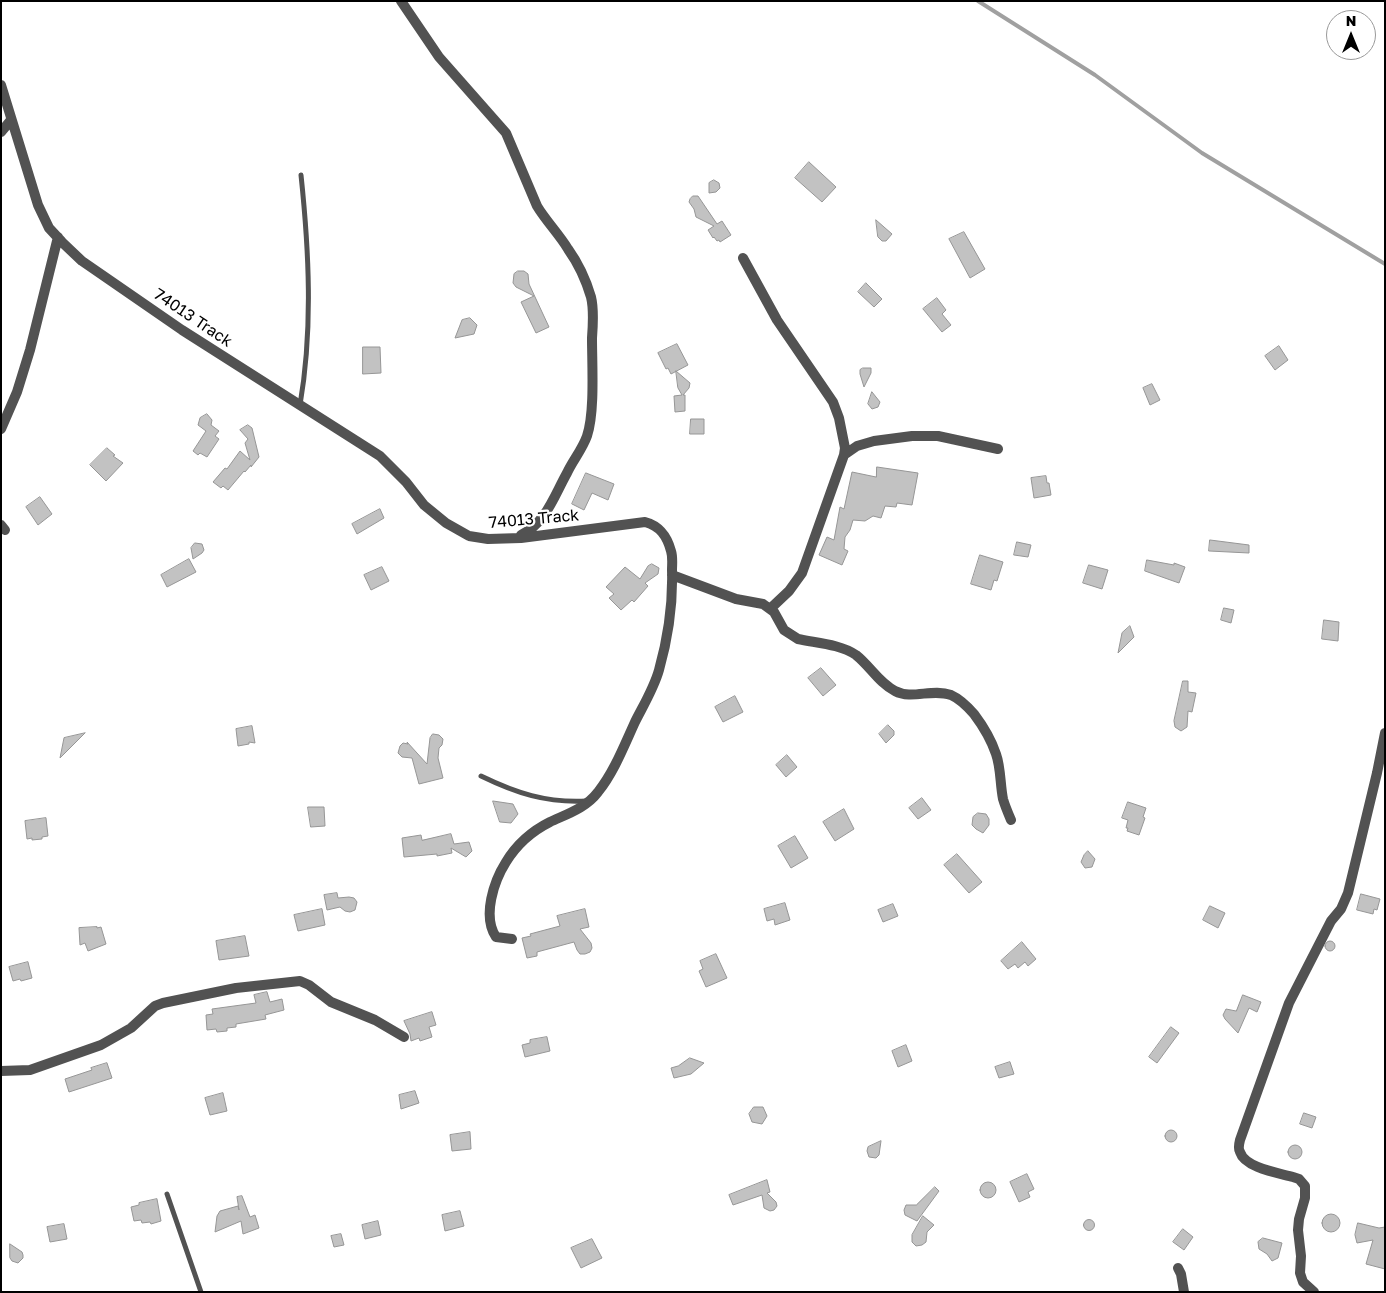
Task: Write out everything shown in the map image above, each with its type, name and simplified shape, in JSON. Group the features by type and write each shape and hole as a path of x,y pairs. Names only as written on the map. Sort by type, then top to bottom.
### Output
{"street":[{"path":"400,1 439,57 506,133 537,206 568,248 583,274 592,299 592,395 587,436 583,447 567,471 549,508 540,521 530,530 513,538"},
{"name":"74013 Track","path":"1,85 38,205 49,228 82,261 182,330 380,456 400,475 424,505 446,523 469,536 488,539 513,538 645,522 660,528 665,536 672,552 672,601 658,672 615,764 598,792 589,801 571,813 539,828 524,839 506,863 494,887 490,907 491,924 496,937 512,938"},
{"path":"1,132 11,120"},
{"path":"1,429 17,392 30,350 58,237"},
{"path":"743,258 777,320 833,402 839,418 845,448 802,573 789,592 771,608"},
{"path":"844,455 857,446 874,441 912,436 938,436 998,450"},
{"path":"672,575 720,594 763,604 771,608 784,630 791,636 850,651 866,664 886,686 897,693 906,695 936,693 948,694 958,698 968,708 991,740 997,755 1004,800 1011,820"},
{"path":"1314,1292 1302,1282 1300,1273 1301,1256 1298,1230 1305,1198 1305,1186 1299,1179 1254,1166 1245,1160 1240,1153 1240,1140 1289,1003 1331,921 1341,909 1348,893 1385,733"},
{"path":"1,1070 30,1070 101,1045 131,1028 155,1006 163,1003 236,988 292,982 305,983 330,1002 375,1020 404,1037"},
{"path":"1178,1268 1184,1292"}],"lane":[{"path":"299,406 306,370 309,264 301,175"},
{"path":"481,776 507,789 525,795 572,802 589,801"},
{"path":"167,1194 201,1292"}],"building":[{"path":"809,162 836,187 822,202 795,178"},
{"path":"714,180 719,183 720,188 716,192 709,193 709,183"},
{"path":"693,196 698,196 717,224 722,221 731,235 720,242 713,238 708,230 714,226 696,217 694,209 689,202"},
{"path":"876,220 892,234 886,241 882,241 878,237"},
{"path":"964,232 985,269 970,278 949,239"},
{"path":"518,271 524,271 528,274 529,284 549,327 536,333 521,302 534,296 516,287 513,283 514,274"},
{"path":"866,283 882,299 874,307 858,292"},
{"path":"937,298 946,310 942,314 951,325 942,332 923,309"},
{"path":"470,318 477,325 474,334 455,338 462,320"},
{"path":"677,344 688,365 671,374 668,368 666,369 658,353"},
{"path":"1279,346 1288,360 1275,370 1265,356"},
{"path":"363,347 380,347 381,373 363,374"},
{"path":"871,368 871,373 864,387 860,374 860,370"},
{"path":"676,371 690,383 689,388 683,395 685,395 685,411 675,412 674,396 682,395 678,388"},
{"path":"1152,384 1160,400 1150,405 1143,388"},
{"path":"872,392 880,402 878,407 872,409 868,404"},
{"path":"207,414 212,420 211,425 219,431 215,436 219,439 207,457 200,453 198,455 193,451 206,431 198,425 200,418"},
{"path":"691,419 704,419 704,434 690,434"},
{"path":"248,425 252,428 259,457 228,490 223,486 221,488 213,482 225,468 227,469 240,451 250,460 245,443 248,439 240,430"},
{"path":"107,448 115,455 113,456 123,463 106,481 90,465"},
{"path":"877,467 918,473 912,505 897,503 896,507 885,506 881,518 873,516 865,521 853,520 850,530 845,537 844,549 848,551 842,565 819,555 827,537 834,540 840,507 844,509 852,472 876,477"},
{"path":"586,473 614,484 608,500 592,493 584,510 572,504"},
{"path":"1046,476 1051,495 1034,498 1031,478"},
{"path":"40,497 52,514 38,525 26,507"},
{"path":"380,509 384,518 357,534 352,524"},
{"path":"1210,540 1249,545 1249,553 1209,551"},
{"path":"1017,542 1031,545 1028,557 1014,555"},
{"path":"195,543 202,544 204,550 193,559 191,548"},
{"path":"980,555 1003,562 997,581 994,580 991,590 971,584"},
{"path":"189,559 196,572 167,587 161,575"},
{"path":"1147,560 1174,565 1174,563 1185,567 1179,583 1145,571"},
{"path":"652,564 659,568 658,574 645,583 648,586 634,602 632,600 621,610 609,598 614,594 606,587 625,567 640,579 648,566"},
{"path":"1089,565 1108,570 1102,589 1083,583"},
{"path":"382,567 389,581 371,590 364,575"},
{"path":"1224,608 1234,610 1231,623 1221,620"},
{"path":"1324,620 1339,622 1338,641 1322,639"},
{"path":"1130,626 1134,637 1118,653 1122,633"},
{"path":"821,668 836,685 823,696 808,678"},
{"path":"1183,681 1188,681 1188,692 1196,693 1192,712 1188,711 1187,727 1181,731 1175,727 1174,721"},
{"path":"735,696 743,712 723,722 715,707"},
{"path":"888,725 894,731 894,735 886,743 879,734"},
{"path":"252,726 255,743 249,742 249,744 238,746 236,729"},
{"path":"85,733 60,758 64,738"},
{"path":"433,734 439,735 443,739 442,745 439,748 438,758 443,778 419,784 412,758 402,757 398,753 400,746 403,743 408,744 407,742 427,764 430,738"},
{"path":"787,755 797,767 786,777 776,765"},
{"path":"922,798 931,810 918,819 909,808"},
{"path":"493,801 513,804 518,814 511,823 500,822"},
{"path":"1128,802 1146,808 1143,817 1145,818 1139,835 1127,831 1128,820 1122,818"},
{"path":"308,807 324,807 325,826 311,827"},
{"path":"844,809 854,829 835,841 823,822"},
{"path":"978,813 986,814 989,819 989,825 983,833 972,825 973,817"},
{"path":"46,818 48,836 42,837 42,839 27,839 25,821"},
{"path":"451,834 454,844 469,842 472,851 466,857 451,848 452,853 437,856 437,854 404,857 402,838 421,835 422,840"},
{"path":"795,836 808,858 791,868 778,846"},
{"path":"1088,851 1095,859 1092,867 1085,868 1081,862"},
{"path":"957,854 982,882 969,893 944,865"},
{"path":"337,893 338,898 354,898 357,902 355,910 345,911 340,907 327,910 324,895"},
{"path":"1361,894 1380,899 1377,910 1374,909 1373,914 1357,910"},
{"path":"785,903 790,920 775,925 774,919 767,921 764,909"},
{"path":"893,904 898,916 883,922 878,910"},
{"path":"1210,906 1225,913 1218,928 1203,920"},
{"path":"322,909 325,925 298,931 294,915"},
{"path":"585,909 589,927 580,929 591,943 592,948 590,952 580,954 574,942 537,952 537,956 527,958 522,938 560,926 557,916"},
{"path":"101,927 106,944 88,951 85,943 80,945 79,928"},
{"path":"245,936 249,956 219,960 216,941"},
{"path":"1328,941 1332,941 1335,946 1334,950 1328,951 1325,948 1325,944"},
{"path":"1022,942 1036,959 1028,966 1025,962 1018,968 1015,964 1008,969 1001,961"},
{"path":"716,954 727,978 706,987 699,971 703,969 700,961"},
{"path":"28,962 32,978 13,981 9,967"},
{"path":"267,992 270,1002 282,999 284,1010 265,1015 266,1019 236,1024 236,1027 227,1028 227,1031 207,1030 206,1015 213,1014 212,1009 256,1003 254,995"},
{"path":"1243,995 1261,1002 1257,1012 1249,1008 1238,1033 1223,1015 1226,1009 1236,1011"},
{"path":"432,1012 436,1025 429,1027 432,1037 420,1041 419,1038 411,1041 404,1021"},
{"path":"1171,1027 1179,1033 1157,1063 1149,1057"},
{"path":"547,1037 550,1051 525,1057 522,1045 530,1043 530,1040"},
{"path":"906,1045 912,1061 898,1067 892,1051"},
{"path":"690,1058 704,1063 691,1074 674,1078 671,1068"},
{"path":"1010,1062 1014,1074 999,1078 995,1067"},
{"path":"107,1063 112,1078 69,1092 65,1079"},
{"path":"415,1091 419,1103 401,1109 399,1095"},
{"path":"223,1093 227,1111 210,1115 205,1098"},
{"path":"754,1107 763,1107 767,1116 762,1124 752,1122 749,1114"},
{"path":"1304,1113 1316,1117 1312,1128 1300,1124"},
{"path":"1171,1130 1177,1136 1171,1142 1165,1136"},
{"path":"470,1132 471,1149 452,1151 450,1135"},
{"path":"881,1141 879,1155 876,1158 869,1157 868,1147"},
{"path":"1295,1145 1300,1147 1302,1152 1300,1157 1295,1159 1290,1157 1288,1152 1290,1147"},
{"path":"1027,1174 1034,1189 1028,1192 1030,1197 1019,1202 1010,1182"},
{"path":"767,1180 770,1192 767,1193 776,1202 777,1206 774,1210 770,1211 764,1208 762,1195 733,1205 729,1195"},
{"path":"985,1182 991,1182 996,1187 994,1196 985,1198 980,1193 980,1187"},
{"path":"935,1187 939,1191 917,1221 905,1215 906,1205 916,1205"},
{"path":"242,1196 250,1217 255,1215 259,1228 243,1234 241,1221 215,1232 217,1216 220,1211 238,1206 239,1210 237,1197"},
{"path":"157,1199 161,1221 151,1224 150,1222 142,1223 141,1220 134,1221 131,1207"},
{"path":"460,1211 464,1226 445,1231 442,1215"},
{"path":"1327,1214 1335,1214 1340,1219 1338,1230 1327,1232 1322,1227 1322,1219"},
{"path":"923,1216 934,1225 927,1232 926,1242 916,1246 912,1242 912,1235"},
{"path":"1089,1219 1095,1225 1089,1231 1083,1225"},
{"path":"378,1221 381,1235 365,1239 362,1225"},
{"path":"1358,1223 1379,1228 1385,1227 1385,1269 1366,1264 1373,1240 1357,1243 1355,1235"},
{"path":"64,1224 67,1239 50,1242 47,1227"},
{"path":"1183,1229 1193,1237 1184,1250 1173,1242"},
{"path":"341,1234 344,1245 334,1247 331,1236"},
{"path":"1263,1238 1282,1243 1278,1258 1272,1261 1267,1254 1259,1249 1258,1242"},
{"path":"592,1239 602,1258 581,1268 571,1248"},
{"path":"10,1244 22,1252 23,1258 18,1263 10,1258"}],"waterway":[{"path":"978,1 1095,75 1202,153 1385,264"}]}
